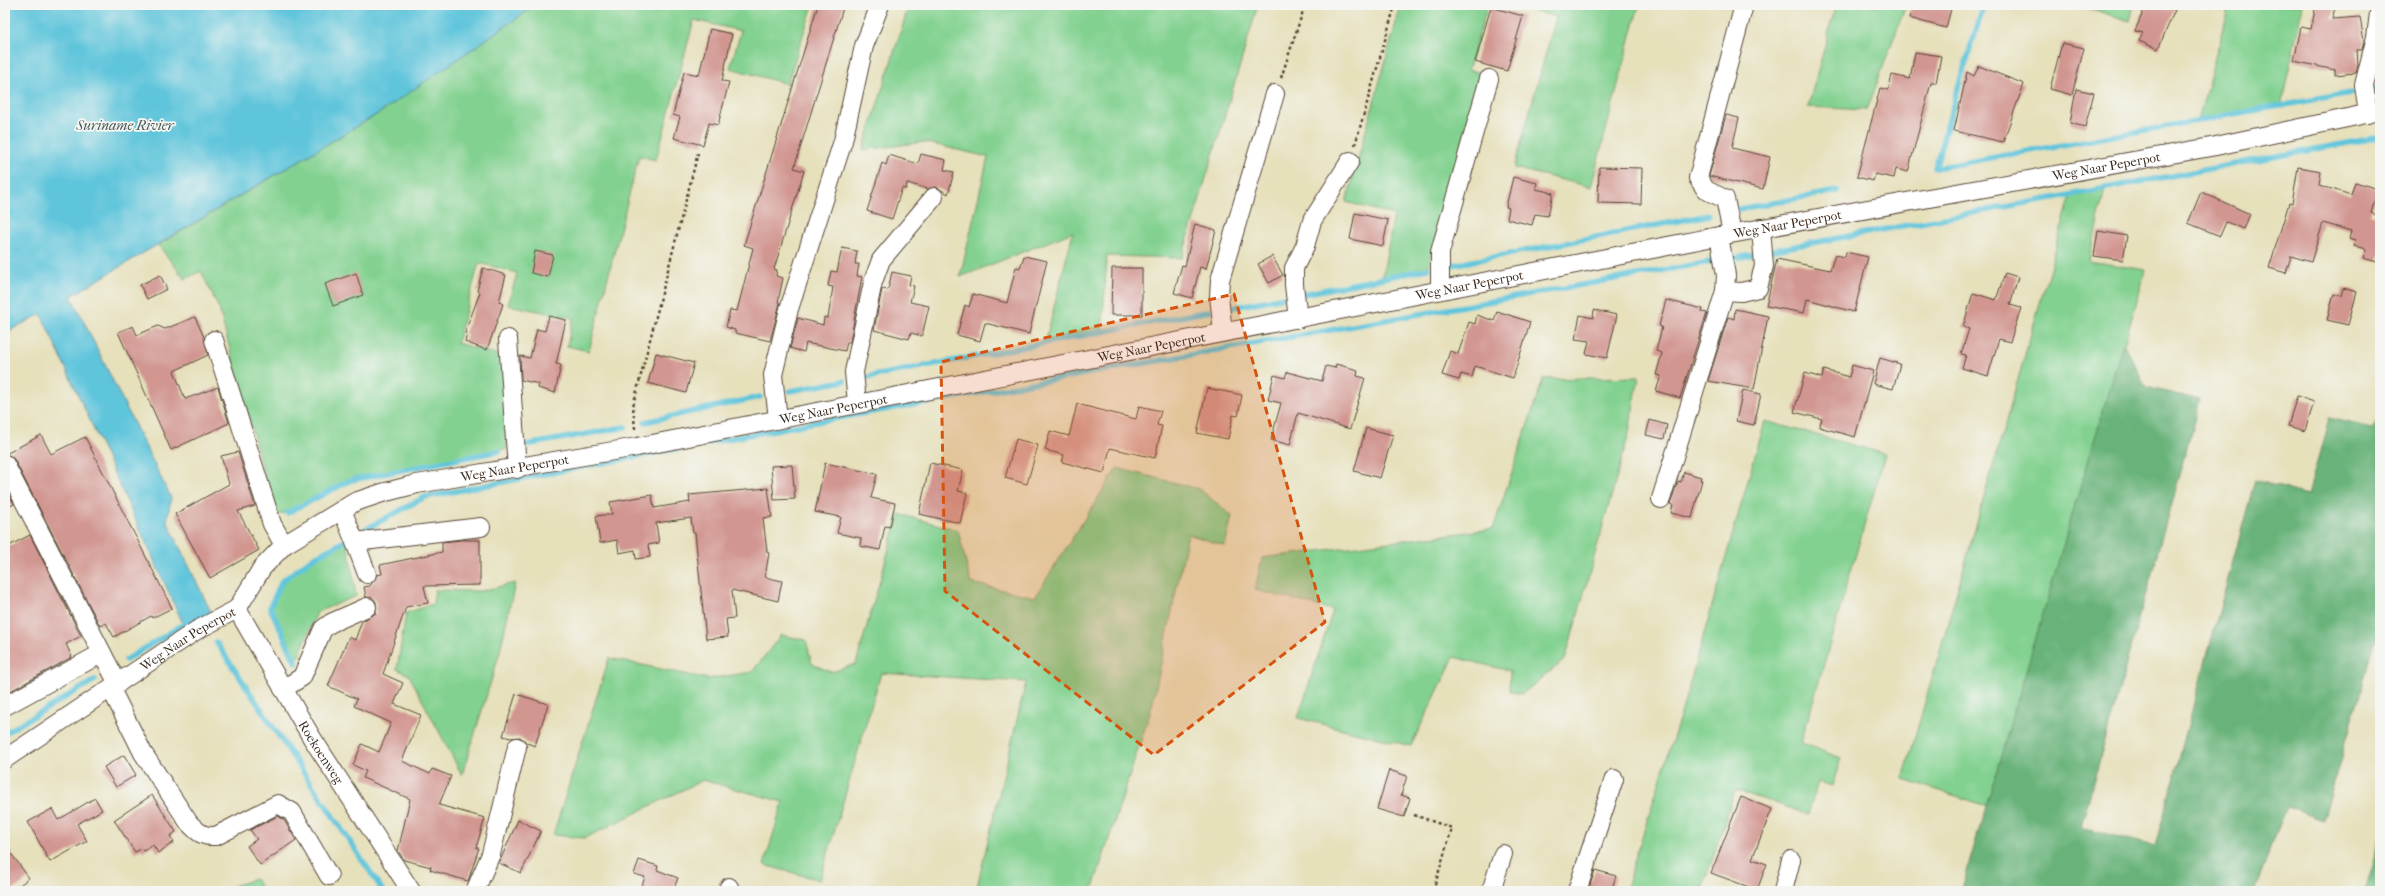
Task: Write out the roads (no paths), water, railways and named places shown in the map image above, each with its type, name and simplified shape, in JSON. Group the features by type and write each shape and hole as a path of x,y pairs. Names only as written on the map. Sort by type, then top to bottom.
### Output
{"street":[{"path":"778,419 772,375 790,310 843,141 864,46 880,5"},
{"path":"1661,499 1725,291 1725,199 1706,190 1698,178 1744,5"},
{"path":"2374,112 2364,85 2376,38 2380,5"},
{"path":"1440,290 1438,260 1489,79"},
{"path":"1223,332 1219,296 1220,280 1275,94"},
{"name":"Weg Naar Peperpot","path":"5,760 197,630 237,609 262,568 284,545 342,510 382,493 417,484 517,469 637,447 857,402 1298,319 1726,234 2216,146 2374,112"},
{"path":"1298,319 1294,285 1294,268 1305,246 1312,221 1350,161"},
{"path":"857,402 854,372 874,282 881,260 934,197"},
{"path":"1725,291 1741,292 1758,288 1764,266 1760,228"},
{"path":"508,339 517,469"},
{"path":"214,340 272,524 284,545"},
{"path":"5,464 102,653 114,686 144,752 189,823 198,833 206,837 216,836 278,804 292,812 329,876"},
{"path":"342,510 367,574"},
{"path":"355,542 481,527"},
{"path":"283,688 302,677 323,629 335,621 367,607"},
{"name":"Roekoenweg","path":"237,609 312,738 410,891"},
{"path":"5,706 102,653"},
{"path":"475,891 491,854 517,747"},
{"path":"1577,891 1614,779"},
{"path":"1491,891 1503,854"},
{"path":"1782,891 1791,860"}],"water":[{"name":"Suriname Rivier","path":"5,5 536,5 381,112 71,296 171,498 167,521 213,616 186,630 41,314 5,333"}],"waterway":[{"path":"1984,5 1935,168 2351,93"},
{"path":"2374,89 2380,88"},
{"path":"1769,251 2380,137"},
{"path":"1739,209 1837,191"},
{"path":"1447,266 1709,215"},
{"path":"1731,259 1760,253"},
{"path":"357,534 425,497 816,422 1721,260"},
{"path":"1303,294 1428,269"},
{"path":"1225,309 1284,297"},
{"path":"863,378 1210,311"},
{"path":"790,391 844,381"},
{"path":"645,422 760,397"},
{"path":"526,445 625,427"},
{"path":"287,513 351,480 499,451"},
{"path":"296,663 270,607 282,581 313,558 351,538"},
{"path":"126,660 190,620"},
{"path":"216,642 383,891"},
{"path":"5,733 95,680"}]}
